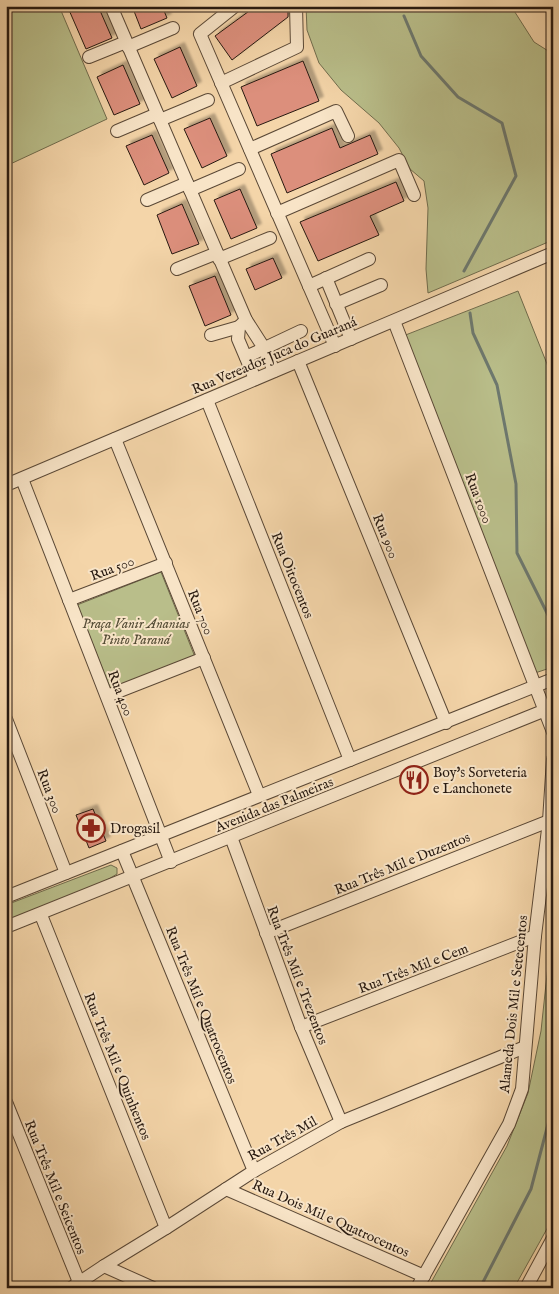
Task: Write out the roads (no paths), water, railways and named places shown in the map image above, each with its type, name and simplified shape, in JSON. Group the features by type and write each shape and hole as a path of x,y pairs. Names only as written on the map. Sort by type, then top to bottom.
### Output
{"street":[{"path":"111,6 218,256 242,324 264,348 274,371"},
{"path":"235,6 200,34 335,346"},
{"path":"221,83 296,47 296,6"},
{"path":"89,57 173,28"},
{"path":"117,131 208,100"},
{"path":"250,149 336,111 348,136"},
{"path":"277,213 399,160 414,195"},
{"path":"147,200 239,169"},
{"path":"177,269 270,238"},
{"name":"Rua Vereador Juca do Guaraná","path":"6,485 553,253"},
{"path":"309,286 369,259"},
{"path":"326,278 351,339"},
{"path":"336,304 381,285"},
{"name":"Rua 1000","path":"394,321 536,686 549,709"},
{"path":"211,335 242,324"},
{"path":"242,324 237,332 238,339 256,379"},
{"path":"246,356 301,331"},
{"name":"Rua 900","path":"298,361 446,723"},
{"name":"Rua Oitocentos","path":"207,400 350,760"},
{"name":"Rua 700","path":"116,439 259,795"},
{"name":"Rua 400","path":"22,478 171,862"},
{"name":"Rua 500","path":"69,600 166,563"},
{"path":"107,696 204,658"},
{"name":"Avenida das Palmeiras","path":"6,897 553,679"},
{"path":"549,709 553,732"},
{"name":"Avenida das Palmeiras","path":"6,928 549,709"},
{"name":"Rua 300","path":"6,720 66,873"},
{"name":"Alameda Dois Mil e Setecentos","path":"417,1288 509,1124 522,1088 535,936 549,821 553,758"},
{"name":"Rua Três Mil e Duzentos","path":"266,933 549,821"},
{"name":"Rua Três Mil e Trezentos","path":"231,837 301,1027 341,1122"},
{"name":"Rua Três Mil e Quatrocentos","path":"122,851 254,1170"},
{"name":"Rua Três Mil e Quinhentos","path":"41,914 166,1228"},
{"name":"Rua Três Mil e Cem","path":"301,1027 535,936"},
{"name":"Rua Três Mil","path":"75,1285 254,1170 341,1122 525,1047"},
{"name":"Rua Três Mil e Seicentos","path":"6,1102 75,1285"},
{"name":"Rua Dois Mil e Quatrocentos","path":"226,1189 424,1276"},
{"path":"526,1288 553,1238"},
{"path":"104,1266 153,1288"}],"waterway":[{"path":"404,16 421,56 458,97 502,123 516,176 464,271"},
{"path":"470,313 473,333 497,385 516,484 517,553 553,625"},
{"path":"480,1288 531,1189 553,1105"}],"place":[{"name":"Boy's Sorveteria e Lanchonete","path":"414,780"},
{"name":"Drogasil","path":"91,828"}],"park label":[{"name":"Praça Vanir Ananias Pinto Paraná","path":"136,632"}]}
